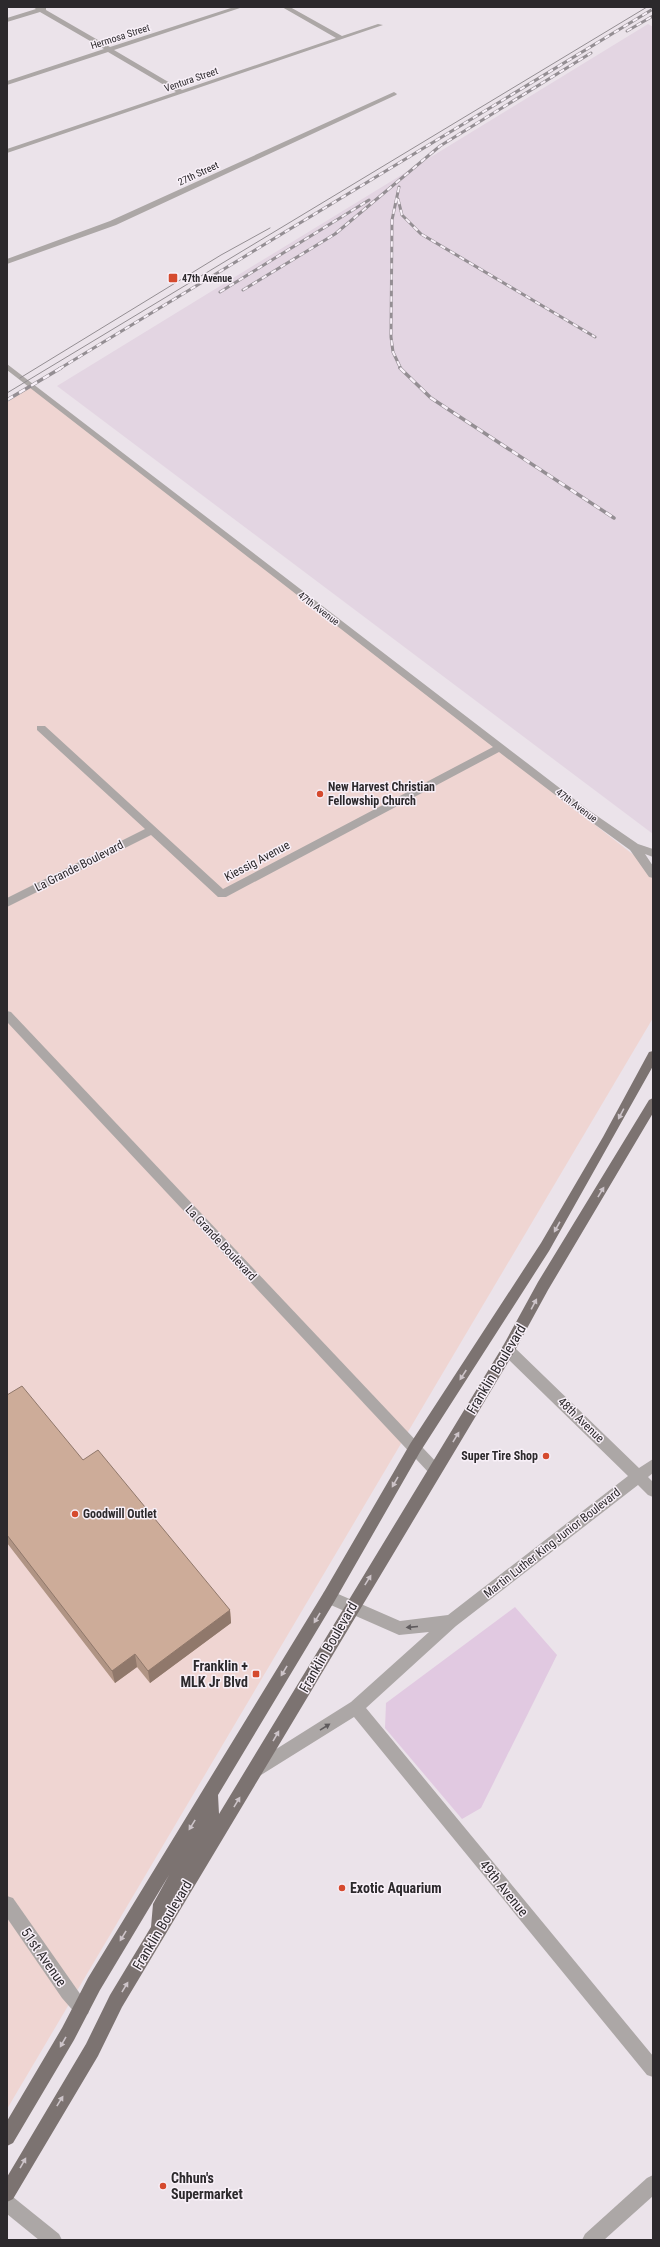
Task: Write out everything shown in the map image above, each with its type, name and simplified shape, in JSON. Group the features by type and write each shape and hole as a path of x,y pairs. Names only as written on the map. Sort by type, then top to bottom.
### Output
{"main road":[{"name":"Franklin Boulevard","path":"7,2138 82,2008 94,1984 329,1598 415,1448 545,1247 604,1147 653,1055"},
{"name":"Franklin Boulevard","path":"7,2193 92,2050 116,2002 158,1931 256,1770 351,1608 508,1350 543,1286 653,1103"},
{"path":"158,1931 161,1904 210,1820 212,1811 210,1795"}],"street":[{"path":"7,20 38,8 49,7"},
{"name":"Hermosa Street","path":"7,83 240,7"},
{"path":"285,7 342,38"},
{"path":"38,8 181,92"},
{"name":"Ventura Street","path":"7,151 380,25"},
{"name":"27th Street","path":"7,262 113,223 394,94"},
{"name":"47th Avenue","path":"7,366 583,811 634,847 653,853"},
{"name":"Kiessig Avenue","path":"41,728 222,894 500,747"},
{"name":"La Grande Boulevard","path":"7,903 152,830"},
{"name":"47th Avenue","path":"634,847 653,874"},
{"name":"La Grande Boulevard","path":"7,1015 435,1470"},
{"name":"48th Avenue","path":"508,1350 653,1491"},
{"name":"Martin Luther King Junior Boulevard","path":"256,1770 356,1707 451,1621 653,1465"},
{"name":"Martin Luther King Junior Boulevard","path":"329,1598 399,1628 410,1628 451,1621"},
{"name":"49th Avenue","path":"356,1707 653,2069"},
{"name":"51st Avenue","path":"7,1904 68,1992 82,2008"},
{"path":"591,2240 653,2184"},
{"path":"7,2203 53,2240"}],"shaded area":[{"path":"648,24 653,27 653,834 57,386"},
{"path":"32,386 653,870 653,1018 7,2109 7,402"},
{"path":"515,1607 557,1655 481,1808 462,1819 385,1728 386,1703"}],"building":[{"name":"Goodwill Outlet","path":"22,1386 83,1460 98,1450 230,1610 148,1671 135,1654 112,1671 7,1535 7,1395"}],"tram line":[{"path":"7,393 647,7"},
{"path":"20,378 221,255 270,228"}],"railway":[{"path":"59,369 653,9"},
{"path":"627,31 653,16"},
{"path":"243,290 335,234 440,146 591,53"},
{"path":"399,187 392,220 391,337 393,352 401,369"},
{"path":"398,199 402,215 421,234 595,337"},
{"path":"220,292 369,200"},
{"path":"7,400 61,368"},
{"path":"401,369 431,398 614,518"}],"place":[{"name":"47th Avenue","path":"173,278"},
{"name":"New Harvest Christian Fellowship Church","path":"320,794"},
{"name":"Super Tire Shop","path":"546,1456"},
{"name":"Goodwill Outlet","path":"75,1514"},
{"name":"Franklin + MLK Jr Blvd","path":"256,1674"},
{"name":"Exotic Aquarium","path":"342,1888"},
{"name":"Chhun's Supermarket","path":"163,2186"}]}
